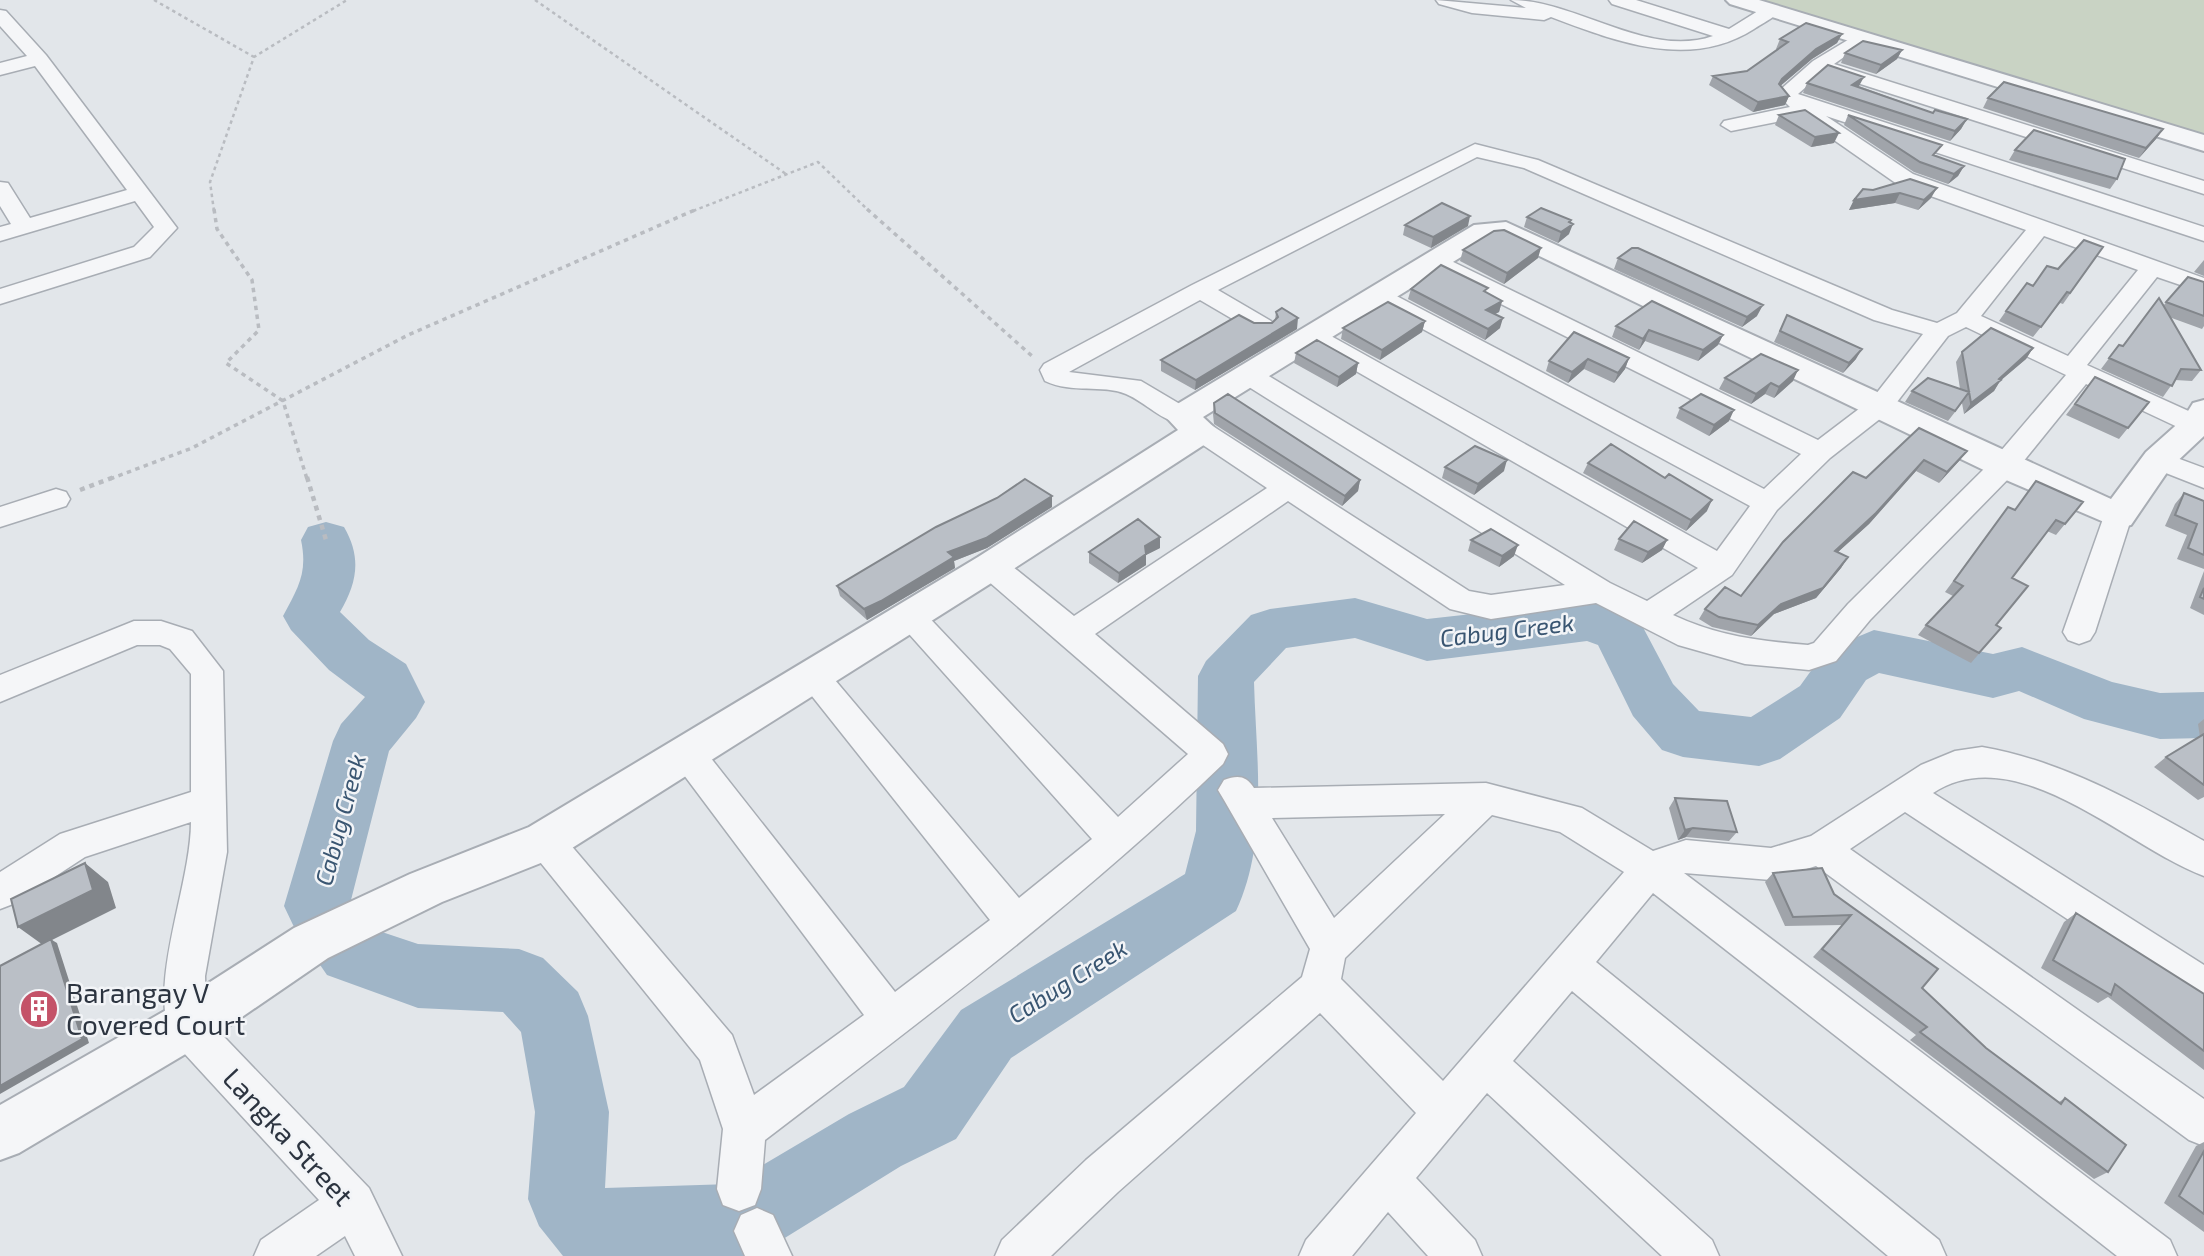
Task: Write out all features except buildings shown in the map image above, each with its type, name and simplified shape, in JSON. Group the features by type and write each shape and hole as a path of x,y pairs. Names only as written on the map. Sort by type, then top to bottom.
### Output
{"street":[{"path":"1445,0 1472,8 1569,17"},
{"path":"1520,0 1569,17 1677,47 1714,45 1772,10"},
{"path":"1618,0 1731,36"},
{"path":"1737,0 2204,143"},
{"path":"0,297 142,253 166,228 39,59 4,26"},
{"path":"1861,37 1790,88 1787,94 1895,182 2040,227 2204,286"},
{"path":"0,69 39,59"},
{"path":"1820,65 2204,188"},
{"path":"1731,125 1799,106 1847,115 2204,234"},
{"path":"1599,591 1477,607 1461,601 1137,389 1122,384 1074,383 1054,375 1052,370 1200,290 1475,150 1531,164 1883,315 1939,331"},
{"path":"0,188 24,227"},
{"path":"0,234 139,193"},
{"path":"1648,616 1721,567 1767,503 1820,452 1881,405 1939,331 1966,318 2040,227"},
{"path":"0,1134 186,1027 311,943 426,888 545,841 991,566 1191,424 1250,376 1484,231 1506,230 1881,405 2004,466 2118,516"},
{"path":"1435,262 1820,452"},
{"path":"1250,376 1599,591 1648,616 1689,636 1718,646 1771,656 1809,659 1825,652 1859,612 2004,466 2153,267"},
{"path":"1200,290 1262,326"},
{"path":"1379,296 1767,503"},
{"path":"1966,318 2076,370 2200,417 2158,460 2118,516 2079,632"},
{"path":"1313,336 1721,567"},
{"path":"2158,460 2204,479"},
{"path":"1073,633 1287,488"},
{"path":"0,517 56,499"},
{"path":"744,1129 1015,922 1159,805 1211,754 1073,633 991,566"},
{"path":"909,616 1116,840"},
{"path":"0,689 134,633 161,633 181,640 207,671 209,852 185,976 186,1027"},
{"path":"812,676 1015,922"},
{"path":"687,754 891,1018"},
{"path":"1322,1256 1650,869 1686,856 1771,864 1821,849 1904,793 1955,765 1982,761 2015,767 2118,810 2204,860"},
{"path":"1904,793 2204,988"},
{"path":"1443,1111 1326,967 1241,797 1486,798 1569,819 1650,869 2154,1256"},
{"path":"1018,1256 1326,967 1486,798"},
{"path":"0,892 73,845 209,801"},
{"path":"545,841 717,1049 744,1129 739,1189"},
{"path":"1821,849 2204,1125"},
{"path":"1569,964 1923,1256"},
{"name":"Langka Street","path":"186,1027 353,1204 379,1256"},
{"path":"1484,1063 1696,1256"},
{"path":"1386,1178 1459,1256"},
{"path":"277,1256 353,1204"}],"path":[{"path":"153,0 254,57"},
{"path":"326,540 283,401 226,363 259,330 251,280 217,229 211,182 254,57 347,0"},
{"path":"535,0 786,175"},
{"path":"56,499 192,448 421,330 664,222 818,162 914,254 1054,375"}],"green space":[{"path":"1745,0 2204,0 2204,140"}],"waterway":[{"name":"Cabug Creek","path":"326,540 331,571 322,597 310,616 349,655 386,680 396,702 362,741 317,906 351,953 418,976 519,981 553,1016 572,1112 566,1199 587,1227 740,1222 875,1140 930,1113 986,1034 1213,891 1227,831 1226,676 1270,630 1355,618 1427,640 1589,621 1618,631 1653,700 1683,733 1759,742 1820,702 1846,665 1874,651 1993,676 2022,669 2104,703 2160,716 2204,715"}],"place":[{"name":"Barangay V Covered Court","path":"39,1009"}]}
